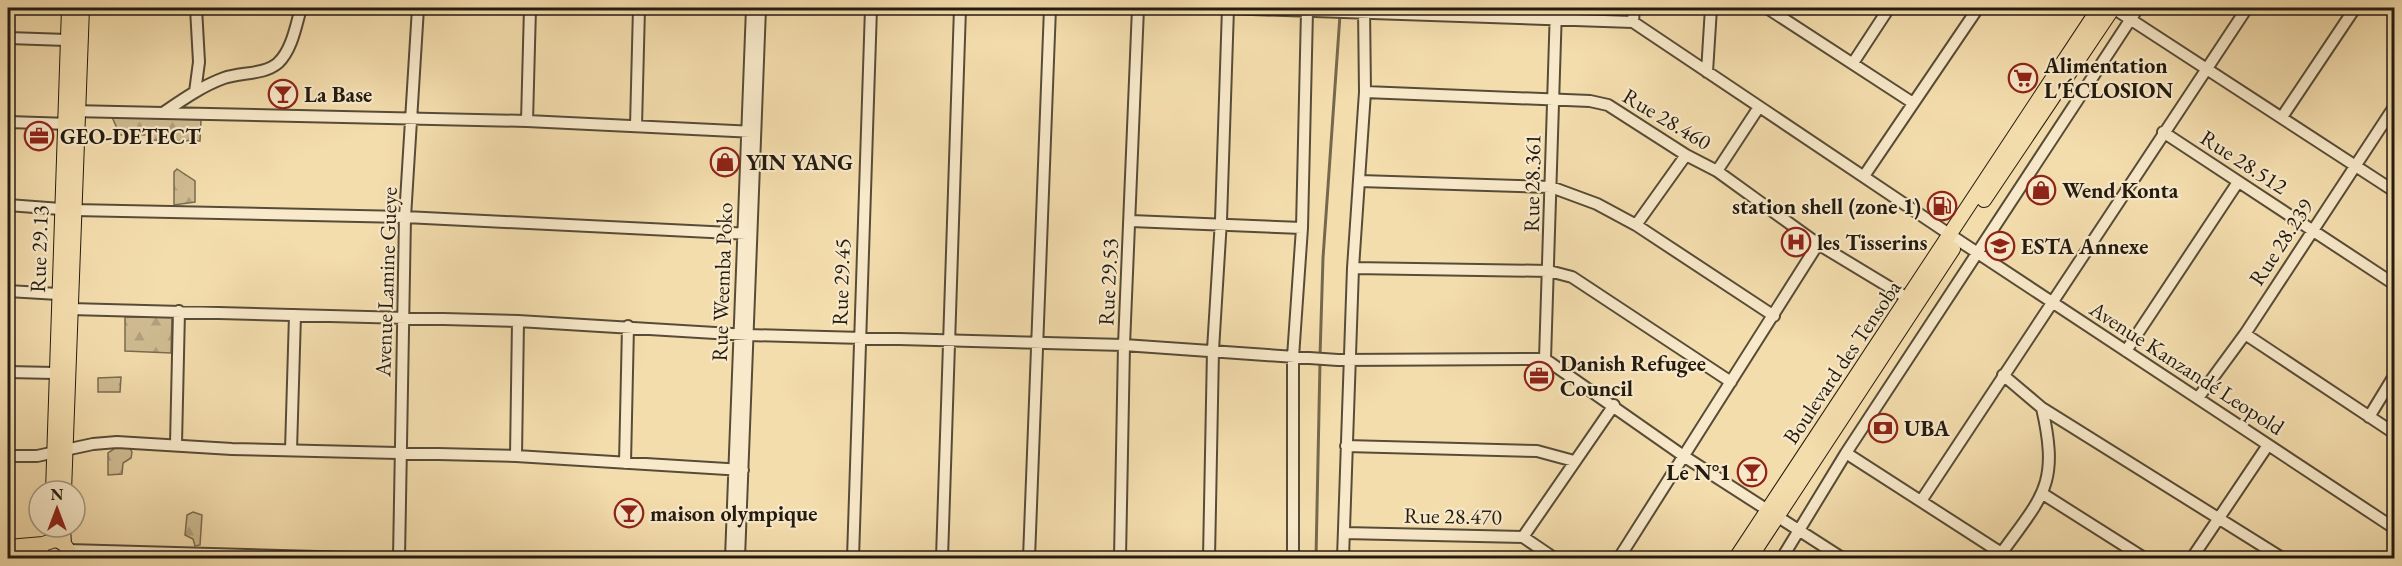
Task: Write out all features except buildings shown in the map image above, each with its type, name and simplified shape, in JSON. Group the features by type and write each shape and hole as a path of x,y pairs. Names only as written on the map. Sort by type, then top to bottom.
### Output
{"main road":[{"path":"69,8 71,118"},
{"path":"62,479 59,451 70,309 67,209 71,118 82,8"},
{"name":"Boulevard des Tensoba","path":"1736,558 1773,515 1954,238 2099,8"},
{"name":"Boulevard des Tensoba","path":"1750,558 1773,515 1909,299 1954,238 2113,8"},
{"name":"Rue 29.13","path":"55,479 59,451 56,373 58,294 67,209"},
{"path":"38,558 46,539"},
{"path":"8,547 55,540 67,550"}],"street":[{"path":"195,92 199,62 196,8"},
{"path":"163,113 195,92 224,78 268,69 278,63 287,51 301,8"},
{"name":"Avenue Lamine Gueye","path":"399,558 405,218 413,120 418,8"},
{"path":"527,121 530,8"},
{"path":"636,126 639,8"},
{"name":"Rue Weemba Poko","path":"731,558 738,470 744,334 751,131 752,8"},
{"name":"Rue Weemba Poko","path":"751,131 760,8"},
{"name":"Rue 29.45","path":"853,558 871,8"},
{"path":"942,558 960,8"},
{"path":"1029,558 1050,8"},
{"name":"Rue 29.53","path":"1120,558 1124,345 1131,222 1138,8"},
{"path":"1209,558 1212,350 1221,224 1226,8 1349,12 1364,10 1555,13 1634,22 1634,8"},
{"path":"1707,72 1711,8"},
{"path":"1767,8 1781,12 1913,102"},
{"path":"1853,63 1890,8"},
{"path":"1864,176 1978,8"},
{"path":"2113,8 2394,191"},
{"path":"1782,558 1846,453 2138,8"},
{"path":"1922,501 2163,132 2247,8"},
{"path":"2282,117 2355,8"},
{"path":"1343,558 1353,268 1365,92 1364,10"},
{"path":"1293,558 1307,11"},
{"name":"Rue 28.361","path":"1545,358 1555,13"},
{"name":"Avenue Kanzandé Leopold","path":"1634,22 1954,238 2268,445 2393,524"},
{"path":"8,38 68,40"},
{"name":"Rue 28.460","path":"1365,92 1590,101 1608,105 1686,155 1717,171 1818,244 1909,299"},
{"path":"1717,171 1759,106"},
{"name":"Rue 28.239","path":"2198,399 2245,334 2394,106"},
{"path":"8,122 163,113 527,121 751,131"},
{"name":"Rue 28.512","path":"2163,132 2394,285"},
{"path":"1636,225 1686,155"},
{"path":"1360,182 1551,187 1597,204 1636,225 1774,316"},
{"path":"2126,351 2238,182"},
{"path":"8,205 67,209 405,218 747,234"},
{"path":"1131,222 1302,228"},
{"path":"1619,558 1818,244"},
{"path":"1353,268 1549,271 1572,277 1731,382"},
{"path":"8,291 58,294"},
{"path":"70,309 518,321 744,334 1124,345 1338,360 1545,358 1685,457 1842,558"},
{"path":"176,444 179,311"},
{"path":"291,450 295,315"},
{"path":"516,456 518,321"},
{"path":"625,463 628,326"},
{"path":"2245,334 2394,433"},
{"path":"8,372 56,373"},
{"path":"2003,375 2042,408 2282,558"},
{"path":"2369,417 2394,376"},
{"path":"1523,537 1614,405"},
{"path":"1846,453 1922,501 2003,557 2043,494 2050,468 2050,444 2042,408"},
{"path":"8,456 37,456 117,442 232,449 516,456 738,470"},
{"path":"2192,558 2268,445"},
{"path":"1346,446 1538,451 1574,461"},
{"name":"Rue Weemba Poko","path":"738,470 739,558"},
{"path":"2043,494 2144,558"},
{"name":"Rue 28.470","path":"1344,534 1523,537 1554,558"},
{"path":"67,550 354,558"}],"green space":[{"path":"112,117 201,120 200,141 150,140 147,135 120,135"},
{"path":"177,169 195,181 195,202 174,205 174,172"},
{"path":"125,317 172,317 171,353 125,351"},
{"path":"121,377 120,392 98,392 98,378"},
{"path":"128,445 132,452 131,458 123,463 122,474 108,475 108,453 117,447"},
{"path":"193,512 202,515 200,545 195,546 193,539 185,535 187,515"}],"waterway":[{"path":"1320,356 1323,258 1340,15"},
{"path":"1316,558 1320,362"}],"place":[{"name":"Alimentation L'ÉCLOSION","path":"2023,78"},
{"name":"La Base","path":"283,94"},
{"name":"GEO-DETECT","path":"39,136"},
{"name":"YIN YANG","path":"725,162"},
{"name":"Wend Konta","path":"2041,190"},
{"name":"station shell (zone 1)","path":"1942,206"},
{"name":"les Tisserins","path":"1796,242"},
{"name":"ESTA Annexe","path":"2000,246"},
{"name":"Danish Refugee Council","path":"1539,376"},
{"name":"UBA","path":"1883,428"},
{"name":"Le N°1","path":"1752,472"},
{"name":"maison olympique","path":"629,513"}]}
